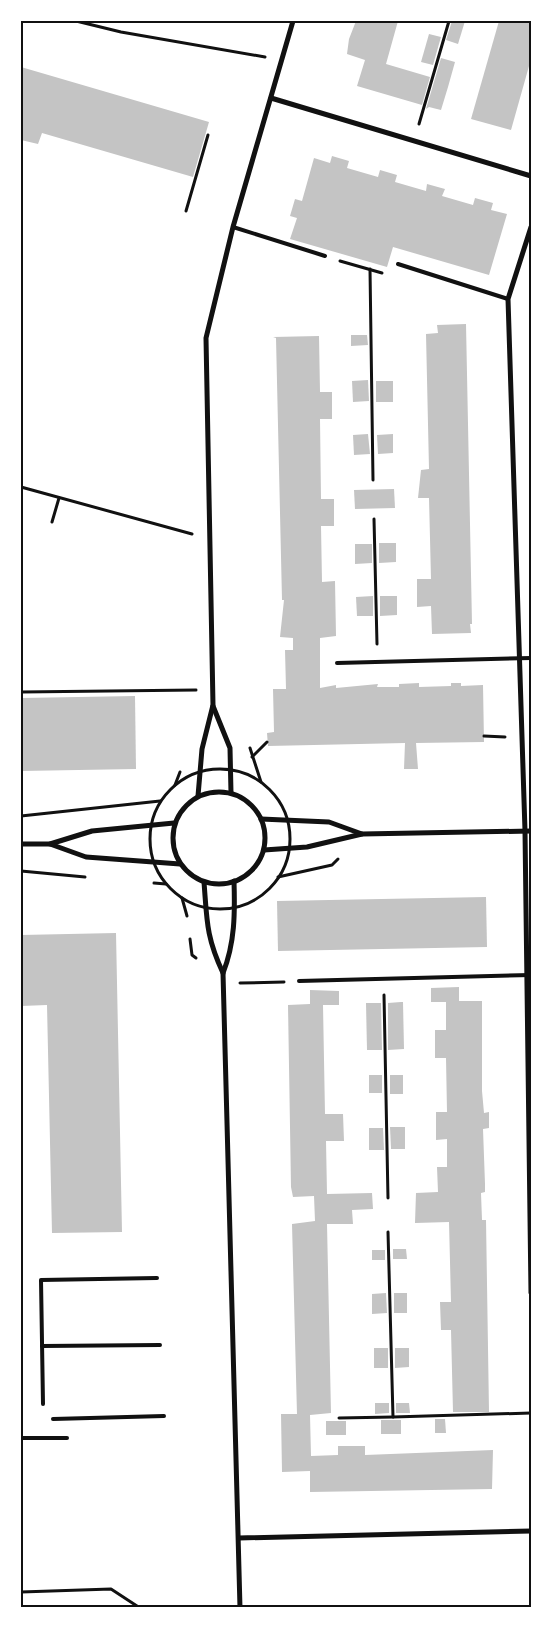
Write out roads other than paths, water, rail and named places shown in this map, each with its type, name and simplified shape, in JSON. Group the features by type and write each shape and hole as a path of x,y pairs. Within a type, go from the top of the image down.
{"street":[{"path":"198,796 202,748 212,705 206,338 233,227 293,21"},
{"path":"271,98 531,176"},
{"path":"531,227 508,300 518,658 528,831 531,1293"},
{"path":"212,705 230,748 232,770 231,793"},
{"path":"213,792 231,793 249,802 261,819 265,834 264,850 257,863 247,874 234,881 219,884 204,882 190,875 180,864 172,844 174,823 184,807 198,796 213,792"},
{"path":"261,819 330,822 362,834"},
{"path":"21,844 50,844 92,831 174,823"},
{"path":"264,850 307,847 362,834 528,831"},
{"path":"50,844 86,857 153,860 180,864"},
{"path":"223,974 231,955 235,907 234,881"},
{"path":"204,882 206,926 213,952 223,974 224,984 240,1608"},
{"path":"239,1538 531,1531"}],"lane":[{"path":"233,227 325,256"},
{"path":"398,264 508,300"},
{"path":"336,663 531,658"},
{"path":"299,981 529,976"},
{"path":"43,1404 41,1280 157,1278"},
{"path":"42,1346 160,1345"},
{"path":"53,1419 164,1416"},
{"path":"21,1438 67,1438"}]}
